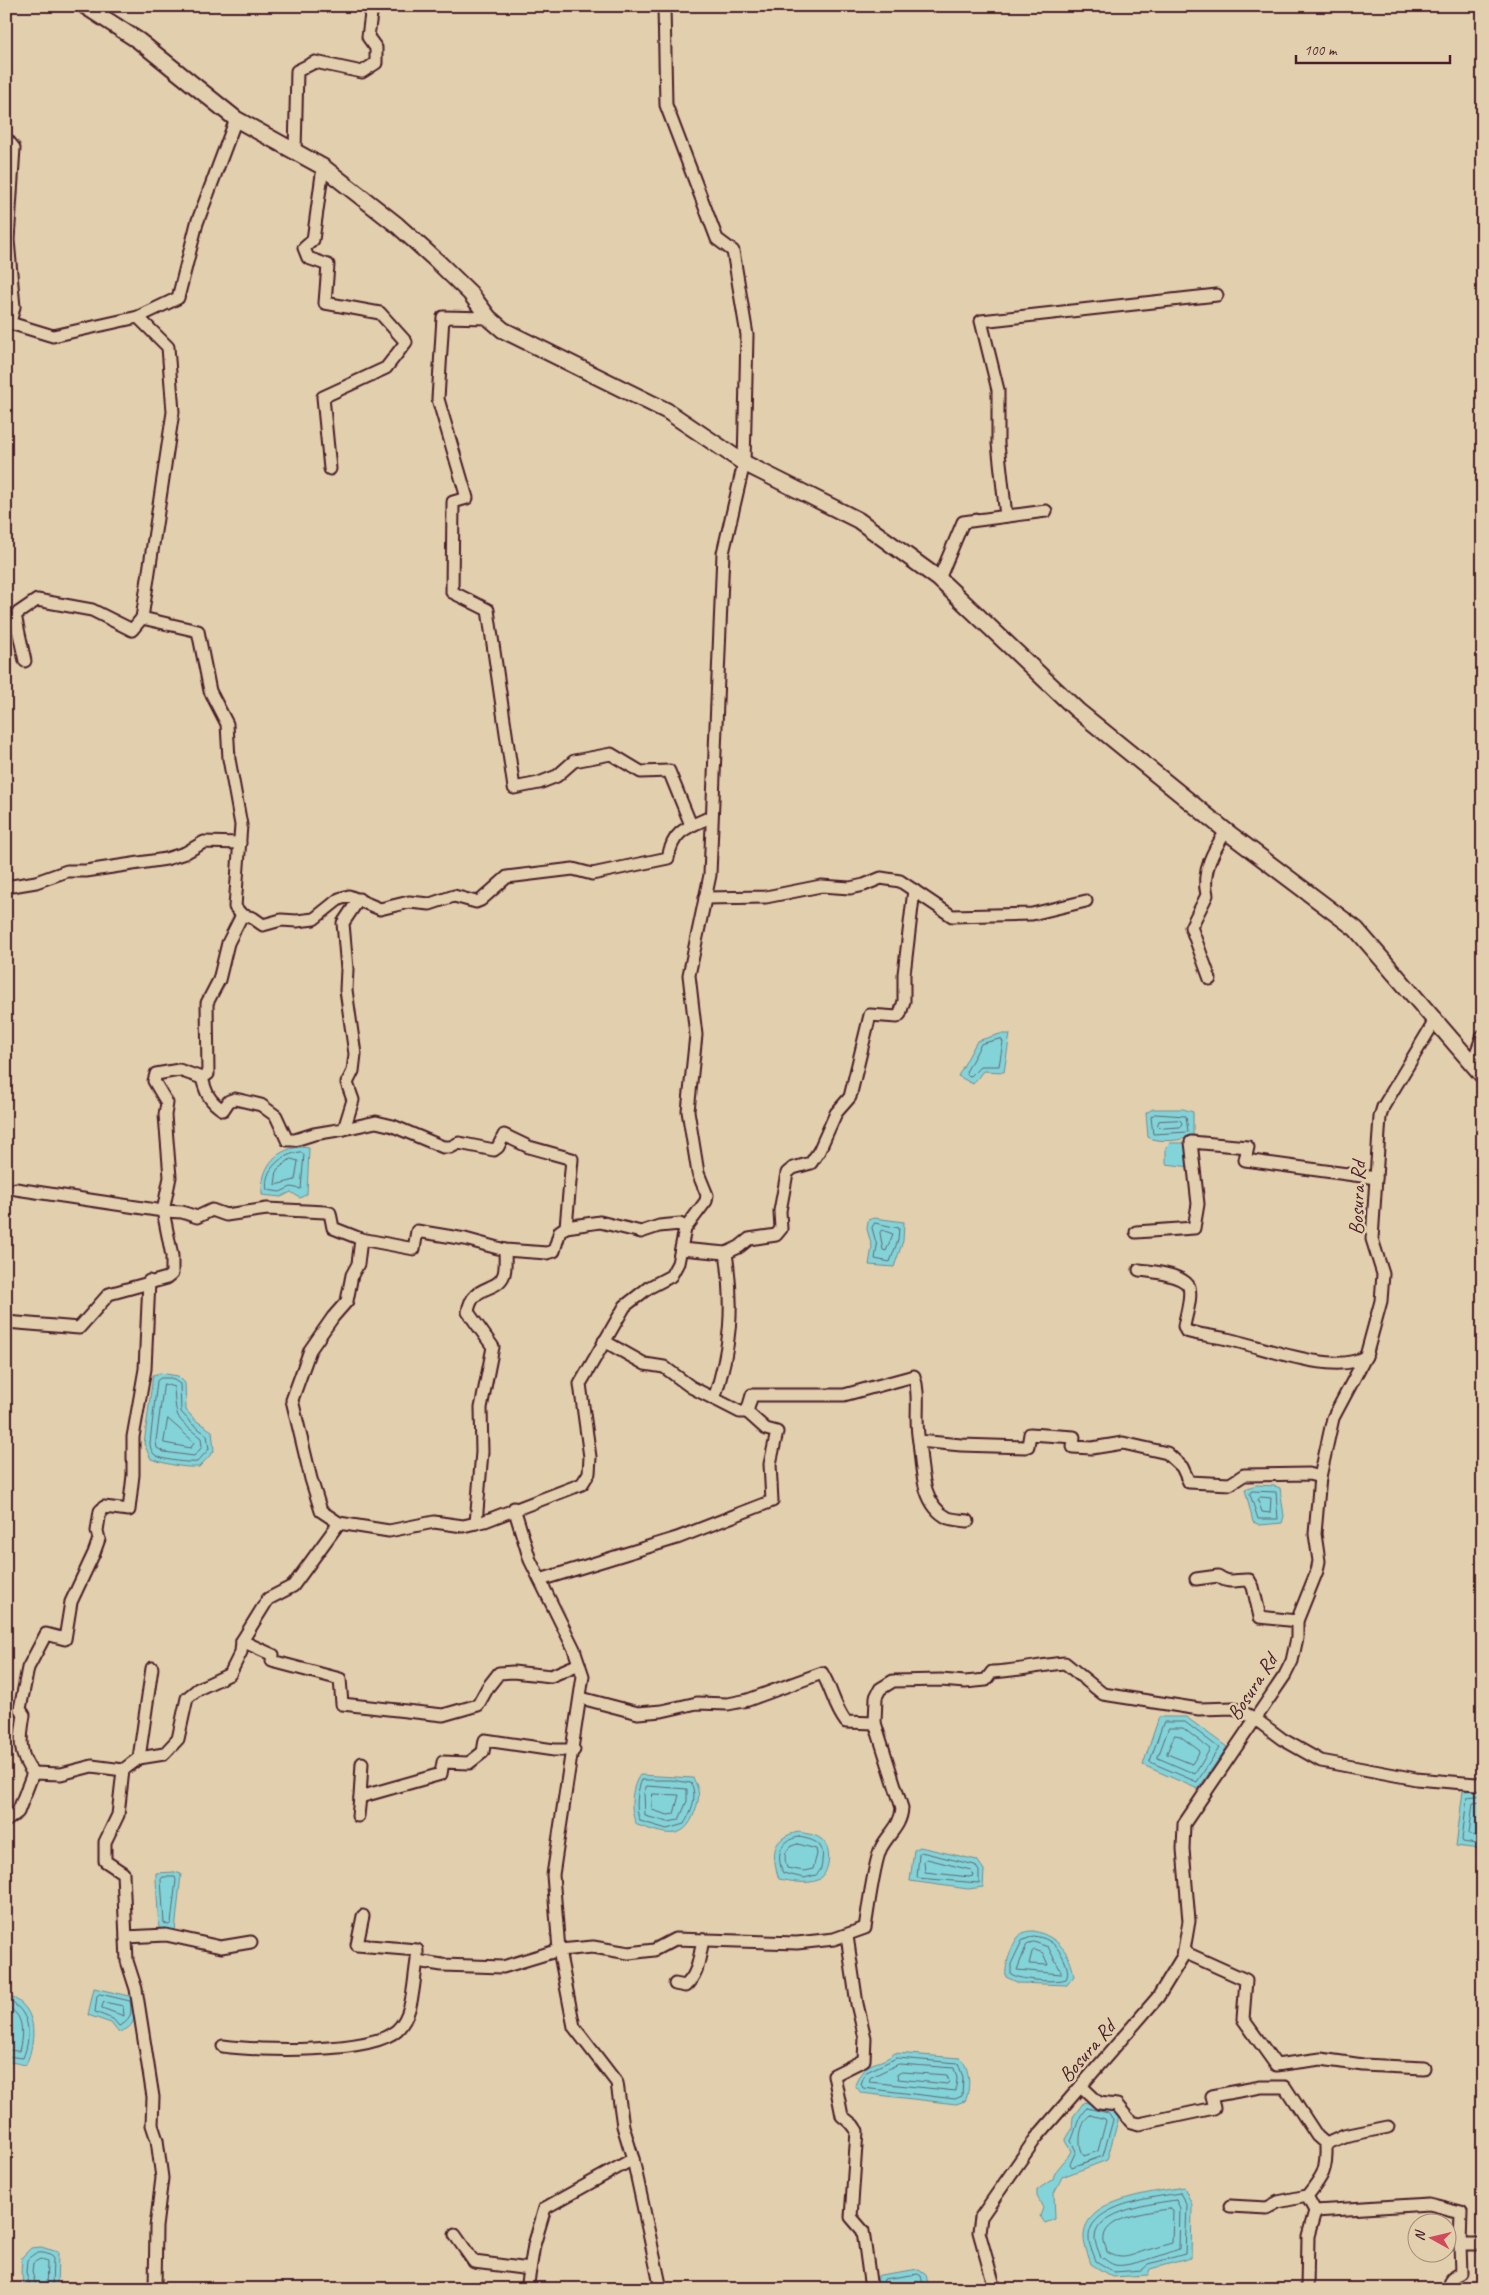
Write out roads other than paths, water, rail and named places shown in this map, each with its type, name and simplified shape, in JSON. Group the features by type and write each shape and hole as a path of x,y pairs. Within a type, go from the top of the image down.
{"main road":[{"path":"85,6 139,41 236,119 323,166 397,225 438,262 470,293 489,318 503,330 667,411 744,463 858,520 938,579 1077,710 1226,831 1356,929 1436,1019 1483,1076"}],"street":[{"path":"295,151 297,71 315,62 362,72 376,63 376,48 368,37 372,6"},
{"path":"361,1239 358,1264 352,1275 347,1302 333,1317 310,1350 292,1400 311,1479 321,1510 339,1523 389,1530 422,1522 464,1526 582,1484 589,1473 590,1457 580,1384 626,1306 648,1288 671,1276 678,1262 685,1229 706,1201 707,1195 698,1173 688,1111 696,1035 689,975 710,875 723,552 744,463 746,334 733,251 717,239 666,105 664,6"},
{"path":"6,138 14,148 8,240 14,307 8,324 52,336 138,316 178,298 197,223 236,119"},
{"path":"323,166 313,240 304,248 308,258 328,265 326,303 380,313 406,342 386,368 323,397 330,469"},
{"path":"1006,516 998,444 998,390 981,321 1218,295"},
{"path":"25,662 11,615 37,600 92,610 132,630 142,618 173,412 168,347 138,316"},
{"path":"489,318 443,317 438,400 467,498 453,502 452,592 488,610 514,788 539,783 557,776 574,761 611,754 642,772 669,771 691,825"},
{"path":"938,579 963,522 1046,511"},
{"path":"142,618 198,631 210,691 227,724 230,742 228,759 241,825 235,907 242,915 253,918 263,925 281,920 306,921 321,915 339,899 349,896 380,909 409,902 430,904 454,896 476,902 482,900 507,877 573,869 592,874 668,858 675,836 691,825 712,816"},
{"path":"1210,979 1191,927 1207,895 1205,888 1207,868 1212,854 1226,831"},
{"path":"6,887 36,882 67,871 86,871 166,859 185,853 204,842 240,843"},
{"path":"705,898 766,898 821,886 850,888 864,886 881,878 900,881 952,916 1032,914 1086,901"},
{"path":"681,1249 726,1253 739,1247 749,1239 776,1235 781,1229 780,1211 787,1173 793,1168 811,1163 836,1114 850,1097 870,1016 874,1014 897,1017 900,1014 904,1000 904,974 914,890"},
{"path":"344,1130 353,1100 347,1083 353,1071 355,1054 346,990 347,969 343,923 359,899"},
{"path":"202,1078 208,1074 207,1003 219,980 228,942 242,915"},
{"name":"Bosura Rd","path":"995,2289 979,2232 981,2218 1036,2138 1158,1997 1184,1952 1189,1921 1182,1849 1184,1824 1254,1718 1286,1675 1292,1661 1297,1638 1297,1621 1317,1571 1319,1561 1315,1534 1320,1476 1333,1418 1366,1356 1380,1301 1383,1274 1372,1239 1380,1117 1383,1107 1436,1019"},
{"path":"1472,1064 1483,1035"},
{"path":"6,1322 80,1328 109,1294 150,1281 167,1278 172,1274 172,1256 163,1211 170,1177 165,1115 167,1104 154,1081 156,1074 179,1070 202,1078"},
{"path":"202,1078 208,1098 216,1105 223,1110 229,1101 234,1099 261,1105 276,1116 287,1140 295,1140 314,1134 344,1130 376,1122 393,1126 443,1147 451,1147 459,1143 494,1150 498,1147 504,1135 529,1147 572,1159 566,1227"},
{"path":"1136,1232 1194,1228 1198,1204 1192,1142 1248,1147 1245,1160 1376,1178"},
{"path":"16,1189 163,1211 182,1212 197,1217 212,1210 226,1215 267,1209 325,1212 330,1213 333,1228 361,1239 414,1249 417,1231 465,1239 505,1250 533,1253 554,1251 560,1231 566,1227 600,1222 641,1232 659,1226 680,1224 685,1229"},
{"path":"476,1523 482,1452 481,1408 493,1347 468,1312 469,1301 477,1293 497,1283 504,1275 505,1250"},
{"path":"714,1399 728,1353 731,1322 731,1288 726,1253"},
{"path":"1139,1270 1159,1271 1185,1282 1189,1290 1184,1326 1186,1331 1314,1361 1360,1361 1366,1356"},
{"path":"150,1281 145,1369 133,1437 133,1475 129,1510 104,1507 100,1511 97,1531 99,1539 71,1602 65,1639 46,1634 28,1668 20,1709 24,1714 21,1741 24,1762 33,1773 61,1774 92,1766 123,1770 139,1758 164,1754 178,1739 184,1719 187,1698 198,1689 230,1674 241,1652 242,1640 268,1599 293,1586 339,1523"},
{"path":"540,1580 677,1538 772,1501 770,1464 777,1432 766,1429 747,1412 740,1412 691,1387 664,1367 645,1364 604,1341"},
{"path":"747,1412 752,1395 844,1395 914,1376 918,1387 916,1429 928,1496 936,1509 949,1518 968,1521"},
{"path":"919,1441 1025,1447 1028,1446 1030,1434 1074,1437 1073,1447 1092,1448 1123,1443 1168,1453 1182,1467 1189,1482 1230,1484 1244,1474 1309,1474 1320,1476"},
{"path":"514,1508 530,1560 583,1676 574,1750 554,1875 559,1950 574,2027 617,2083 623,2126 633,2159 661,2289"},
{"path":"1196,1579 1218,1576 1224,1580 1236,1582 1250,1580 1254,1587 1260,1617 1297,1621"},
{"path":"242,1640 273,1655 272,1661 340,1679 342,1704 443,1715 478,1705 488,1687 499,1674 513,1672 551,1676 579,1664"},
{"path":"418,1961 442,1965 503,1967 559,1950 593,1948 629,1953 654,1950 675,1939 773,1943 847,1936 865,1928 881,1849 899,1826 901,1818 902,1808 875,1723 876,1697 880,1689 893,1681 940,1680 965,1682 986,1680 992,1672 1018,1671 1035,1666 1065,1663 1103,1694 1199,1709 1234,1708 1254,1718 1282,1739 1321,1761 1416,1779 1476,1784 1483,1782"},
{"path":"139,1758 152,1668"},
{"path":"580,1698 638,1713 662,1712 698,1703 728,1704 748,1700 822,1673 830,1685 837,1711 846,1722 875,1723"},
{"path":"360,1797 441,1774 443,1762 469,1763 483,1752 485,1740 554,1750 574,1750"},
{"path":"358,1816 362,1763"},
{"path":"123,1770 118,1815 106,1842 106,1861 123,1873 126,1961 136,1989 153,2097 152,2125 158,2140 162,2178 156,2227 154,2289"},
{"path":"6,1821 18,1812 33,1773"},
{"path":"223,2046 285,2050 328,2048 387,2036 398,2030 410,2010 418,1961 417,1950 357,1945 363,1916"},
{"path":"126,1937 166,1935 222,1947 251,1942"},
{"path":"847,1936 856,2004 865,2038 864,2060 834,2075 842,2116 857,2131 851,2217 863,2231 870,2289"},
{"path":"675,1984 685,1986 697,1972 703,1940"},
{"path":"1184,1952 1246,1980 1243,2019 1276,2065 1320,2060 1363,2065 1424,2068"},
{"path":"1081,2086 1099,2103 1117,2104 1131,2122 1139,2124 1214,2108 1211,2096 1236,2090 1285,2087 1317,2136 1326,2144 1327,2163 1323,2177 1307,2196 1278,2202 1267,2208 1230,2206"},
{"path":"1326,2144 1344,2136 1388,2127"},
{"path":"527,2289 545,2208 633,2159"},
{"path":"1307,2196 1316,2211 1308,2236 1307,2289"},
{"path":"1316,2211 1429,2204 1461,2212 1461,2273 1454,2275 1449,2284 1449,2289"},
{"path":"455,2236 474,2262 530,2269"},
{"path":"1460,2244 1483,2244"}],"water":[{"path":"1000,1034 1010,1034 1004,1072 983,1071 973,1084 958,1076 977,1041"},
{"path":"1153,1109 1183,1109 1193,1112 1193,1135 1184,1139 1171,1140 1158,1140 1148,1137 1146,1113"},
{"path":"1170,1143 1188,1143 1191,1167 1166,1164 1166,1147"},
{"path":"300,1147 309,1148 307,1194 300,1198 291,1192 281,1197 262,1195 266,1169 271,1162 283,1152"},
{"path":"874,1218 904,1222 903,1241 894,1267 869,1265 872,1247 867,1229 868,1220"},
{"path":"160,1373 178,1376 185,1383 186,1410 195,1420 212,1431 214,1451 199,1467 175,1465 151,1459 144,1444 153,1375"},
{"path":"1256,1485 1280,1488 1284,1516 1282,1523 1260,1525 1253,1522 1245,1489"},
{"path":"1159,1717 1186,1717 1227,1747 1198,1789 1143,1765"},
{"path":"640,1775 693,1778 698,1790 698,1802 685,1828 679,1832 664,1833 637,1825 634,1820 632,1800"},
{"path":"1483,1790 1483,1841 1480,1849 1456,1846 1463,1791"},
{"path":"799,1832 819,1837 827,1848 827,1866 822,1877 818,1880 793,1882 779,1879 774,1855 778,1843 790,1834"},
{"path":"920,1847 977,1860 984,1870 983,1887 968,1889 910,1881 914,1850"},
{"path":"175,1872 181,1874 175,1931 159,1929 156,1873"},
{"path":"1034,1931 1050,1937 1066,1953 1074,1976 1067,1985 1019,1983 1006,1977 1008,1960 1019,1936 1024,1932"},
{"path":"94,1988 133,1997 134,2019 129,2027 118,2032 111,2023 88,2015"},
{"path":"6,1995 24,2006 32,2024 32,2044 26,2065 6,2061"},
{"path":"895,2053 960,2058 968,2072 968,2090 965,2101 956,2104 861,2093 855,2085 864,2070 868,2066"},
{"path":"1084,2102 1111,2109 1119,2117 1107,2160 1062,2177 1054,2193 1055,2219 1045,2223 1040,2216 1043,2208 1037,2196 1037,2190 1053,2179 1071,2151 1065,2141 1072,2129 1073,2117"},
{"path":"1184,2187 1192,2205 1191,2258 1150,2269 1148,2275 1112,2277 1091,2264 1084,2238 1087,2225 1095,2214 1123,2199"},
{"path":"41,2247 58,2252 57,2289 26,2289 21,2273 22,2257 31,2248"},
{"path":"919,2269 926,2274 929,2289 877,2289 878,2276 880,2275"}]}
